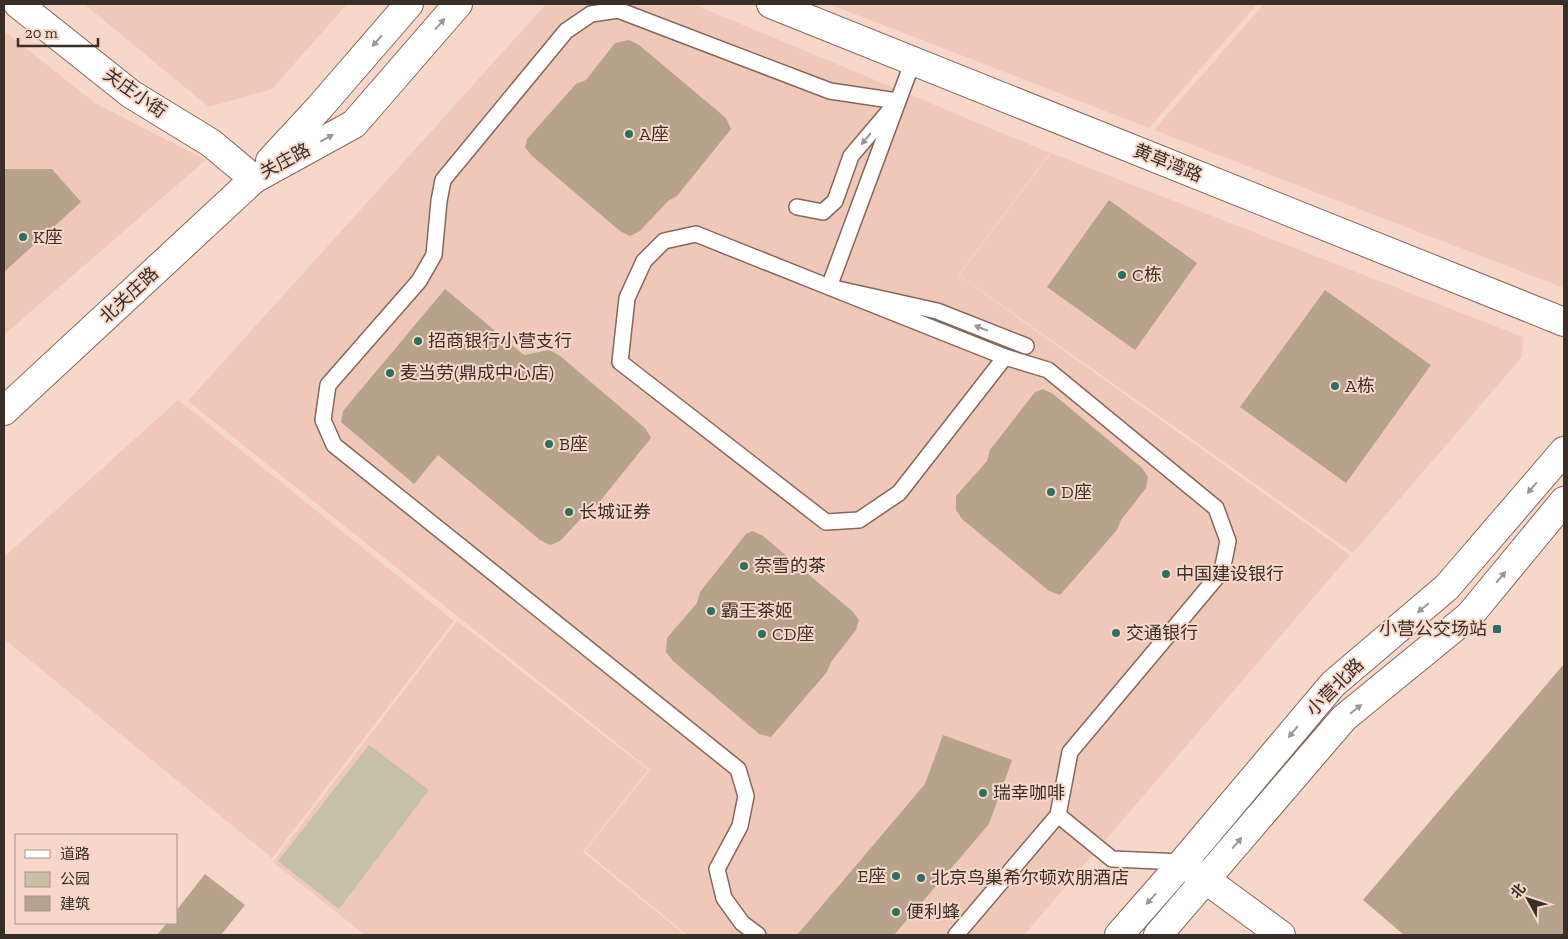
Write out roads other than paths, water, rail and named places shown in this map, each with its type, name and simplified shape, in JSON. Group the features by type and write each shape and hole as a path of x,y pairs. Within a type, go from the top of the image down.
{"street":[{"name":"关庄小街","path":"18,4 131,94 211,143 254,179"},
{"name":"关庄路","path":"254,179 319,108 409,4"},
{"name":"关庄路","path":"254,179 354,124 458,4"},
{"name":"黄草湾路","path":"771,4 1564,322"},
{"name":"北关庄路","path":"4,412 254,179"},
{"name":"小营北路","path":"1119,935 1333,684 1447,587 1564,451"},
{"name":"小营北路","path":"1158,935 1344,718 1470,615 1564,501"},
{"path":"1183,862 1281,935"}],"lane":[{"path":"758,935 742,923 724,898 717,869 740,826 746,796 738,770 334,445 323,420 328,385 419,280 434,255 439,201 444,180 566,32 591,14 618,10 830,91 897,101"},
{"path":"829,287 913,61"},
{"path":"797,207 823,212 835,202 851,156 897,101"},
{"path":"956,935 1058,814 1070,752 1222,571 1228,541 1216,508 1048,370 1005,357 696,234 664,241 644,261 627,298 620,362 826,522 859,520 899,493 1005,357"},
{"path":"829,287 937,311 1026,346"},
{"path":"1058,814 1112,858 1183,862"}],"place":[{"name":"A座","path":"629,134"},
{"name":"K座","path":"23,237"},
{"name":"C栋","path":"1122,275"},
{"name":"招商银行小营支行","path":"418,341"},
{"name":"麦当劳(鼎成中心店)","path":"390,373"},
{"name":"A栋","path":"1335,386"},
{"name":"B座","path":"549,444"},
{"name":"D座","path":"1051,492"},
{"name":"长城证券","path":"569,512"},
{"name":"奈雪的茶","path":"744,566"},
{"name":"中国建设银行","path":"1166,574"},
{"name":"霸王茶姬","path":"711,611"},
{"name":"小营公交场站","path":"1497,629"},
{"name":"交通银行","path":"1116,633"},
{"name":"CD座","path":"762,634"},
{"name":"瑞幸咖啡","path":"983,793"},
{"name":"E座","path":"896,876"},
{"name":"北京鸟巢希尔顿欢朋酒店","path":"921,878"},
{"name":"便利蜂","path":"896,912"}]}
